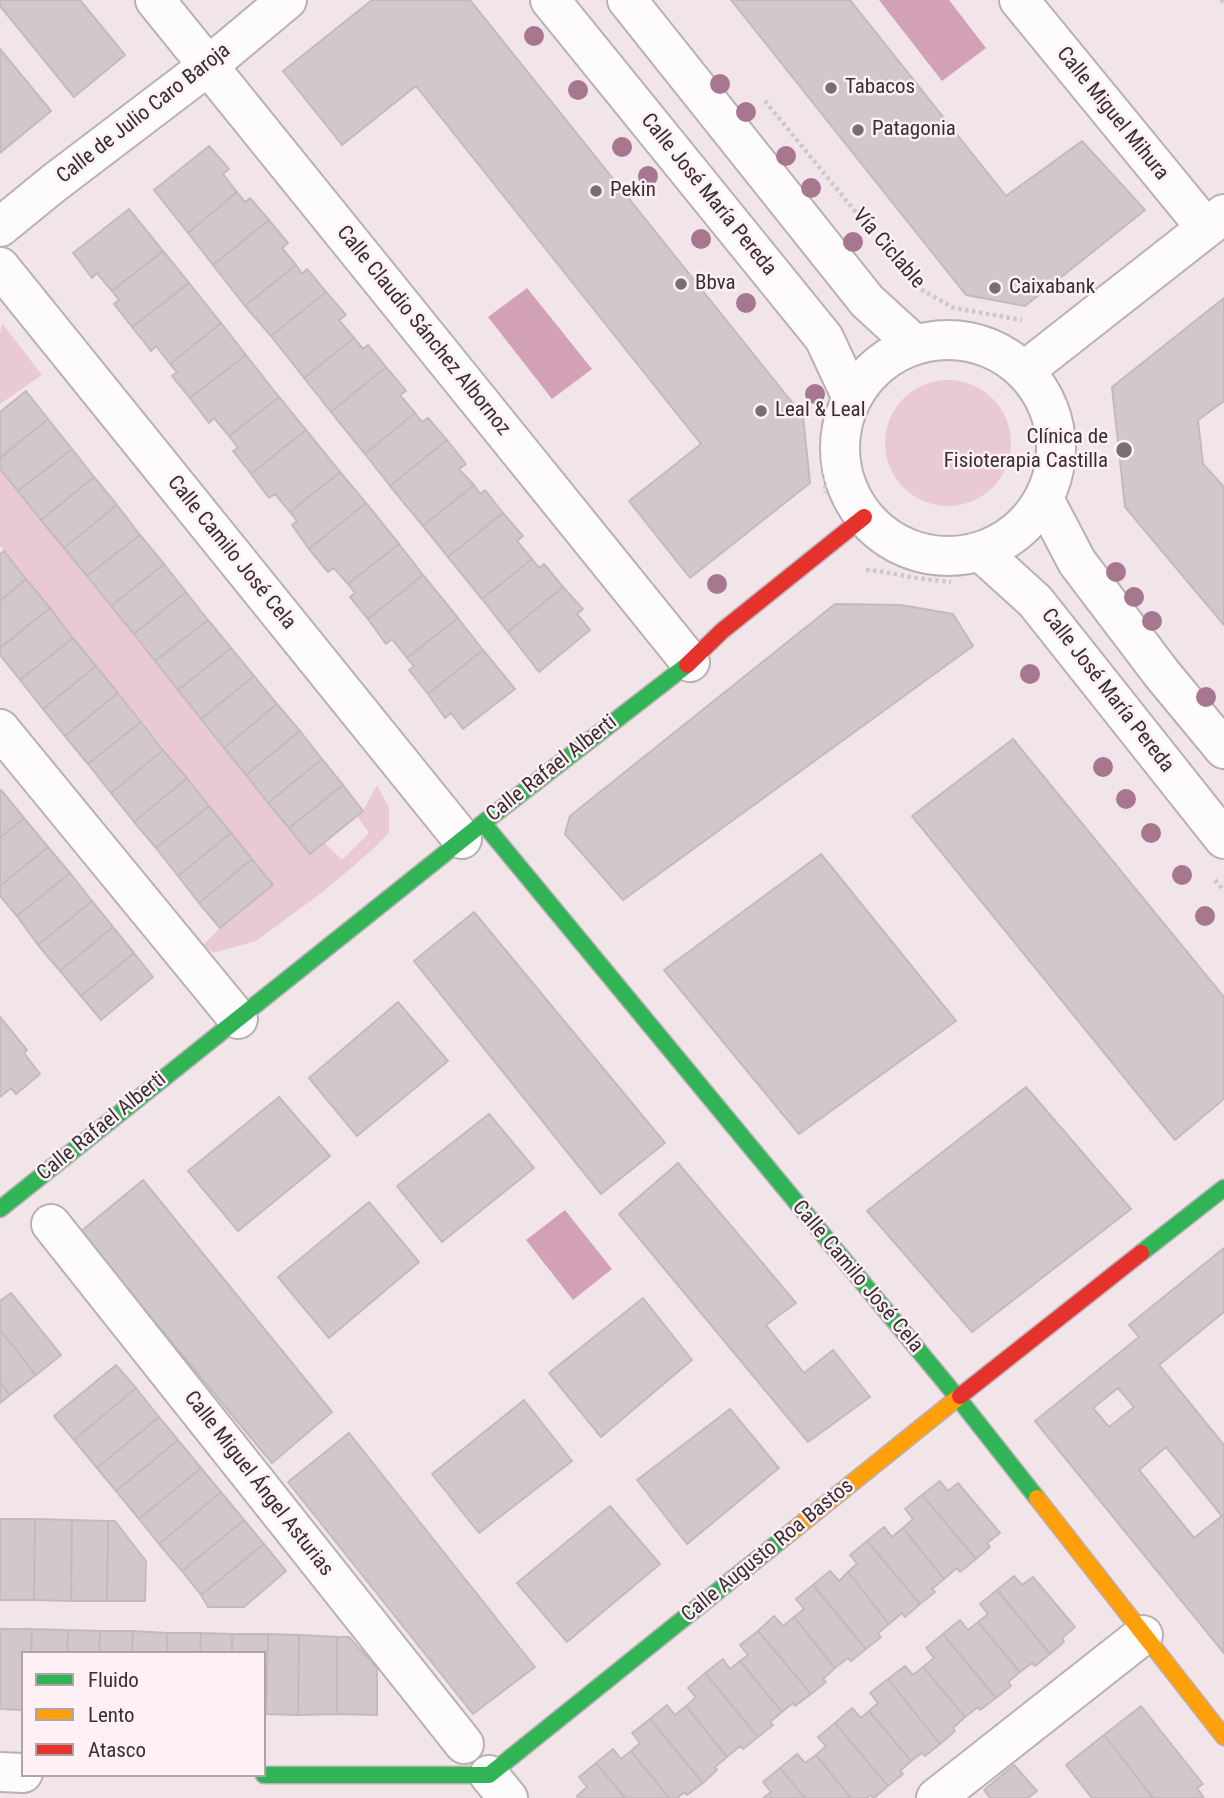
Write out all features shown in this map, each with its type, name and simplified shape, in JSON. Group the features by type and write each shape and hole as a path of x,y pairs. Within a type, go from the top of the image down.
{"street":[{"name":"Calle Claudio Sánchez Albornoz","path":"155,0 691,662"},
{"name":"Calle de Julio Caro Baroja","path":"0,227 208,66 287,0"},
{"name":"Calle José María Pereda","path":"550,0 824,338 838,409"},
{"path":"627,0 867,301 915,345"},
{"name":"Calle Miguel Mihura","path":"1019,0 1215,221"},
{"path":"1024,371 1215,221"},
{"name":"Calle Camilo José Cela","path":"0,267 473,831 958,1398 1224,1737"},
{"path":"944,340 973,343 1000,353 1024,371 1044,398 1055,431 1055,466 1044,499 1028,521 1007,540 981,552 949,557 917,552 888,539 864,517 847,490 840,459 841,428 838,409 868,375 890,357 915,345 944,340"},
{"path":"1044,499 1077,562 1224,749"},
{"name":"Calle Rafael Alberti","path":"0,1209 473,831 691,662 722,631 864,517"},
{"name":"Calle José María Pereda","path":"981,552 1035,601 1216,854"},
{"path":"0,729 237,1019"},
{"name":"Calle Augusto Roa Bastos","path":"266,1774 499,1786 958,1398 1224,1188"},
{"name":"Calle Miguel Ángel Asturias","path":"51,1224 464,1744"},
{"path":"936,1798 1143,1635"},
{"path":"0,1772 21,1773"}],"path":[{"name":"Vía Ciclable","path":"761,96 917,287 954,308 1020,321 1032,318"},
{"path":"817,501 826,491 823,456 838,409"},
{"path":"858,570 878,570 954,582"},
{"path":"1216,854 1224,891"}],"shaded area":[{"path":"879,0 949,0 986,48 942,81"},
{"path":"527,288 592,369 552,399 488,317"},
{"path":"2,323 42,375 0,404 0,334"},
{"path":"948,380 972,385 993,398 1006,419 1011,443 1006,467 993,488 972,501 948,506 924,501 903,488 890,467 885,443 890,419 903,398 924,385"},
{"path":"0,469 310,854 324,842 342,860 369,833 357,816 363,811 377,785 389,808 389,833 324,891 256,941 213,953 203,945 273,884 0,546"},
{"path":"565,1210 612,1269 573,1300 526,1240"}],"building":[{"path":"0,0 80,0 125,55 74,97 0,6"},
{"path":"372,0 470,0 803,416 810,483 690,578 629,501 701,444 416,86 342,145 283,71"},
{"path":"731,0 850,0 1006,196 1082,141 1145,210 1025,306 966,295"},
{"path":"0,49 51,111 0,153"},
{"path":"209,146 229,169 223,174 237,192 188,233 154,190"},
{"path":"237,192 245,202 250,198 269,220 213,265 188,233"},
{"path":"129,209 163,251 112,291 97,273 92,278 73,253"},
{"path":"269,220 288,243 282,248 296,265 245,306 213,265"},
{"path":"163,251 189,283 132,327 114,304 119,300 112,291"},
{"path":"296,265 302,274 307,269 326,292 271,336 245,306"},
{"path":"189,283 221,323 170,364 156,346 151,351 132,327"},
{"path":"326,292 346,315 339,320 354,338 304,378 271,336"},
{"path":"1224,298 1224,401 1198,420 1203,464 1224,487 1224,625 1125,507 1112,387"},
{"path":"221,323 246,355 190,398 172,376 177,372 170,364"},
{"path":"354,338 363,349 368,345 386,367 331,412 304,378"},
{"path":"246,355 279,397 229,436 214,418 209,423 190,398"},
{"path":"386,367 406,391 400,395 415,413 365,454 331,412"},
{"path":"26,391 48,419 0,458 0,412"},
{"path":"279,397 306,430 251,474 233,451 238,448 229,436"},
{"path":"415,413 422,422 428,418 447,440 390,486 365,454"},
{"path":"48,419 72,449 18,491 0,469 0,458"},
{"path":"306,430 340,472 290,512 275,494 269,498 251,474"},
{"path":"447,440 466,464 459,469 474,485 423,526 390,486"},
{"path":"72,449 94,477 41,520 18,491"},
{"path":"340,472 366,503 309,549 292,525 297,521 290,512"},
{"path":"94,477 117,505 64,548 41,520"},
{"path":"474,485 480,494 485,490 503,513 448,557 423,526"},
{"path":"366,503 399,544 348,584 334,568 328,572 309,549"},
{"path":"117,505 140,535 87,576 64,548"},
{"path":"503,513 523,536 517,541 532,559 482,599 448,557"},
{"path":"140,535 164,564 111,606 87,576"},
{"path":"399,544 423,575 368,619 350,597 355,593 348,584"},
{"path":"4,551 26,579 0,601 0,554"},
{"path":"532,559 539,568 544,564 563,587 508,632 482,599"},
{"path":"164,564 186,592 134,634 111,606"},
{"path":"423,575 458,618 407,658 392,639 386,644 368,619"},
{"path":"26,579 50,608 0,648 0,601"},
{"path":"563,587 583,609 577,614 590,630 539,672 508,632"},
{"path":"186,592 208,620 155,661 134,634"},
{"path":"835,604 901,605 953,614 973,646 623,900 565,834 570,816"},
{"path":"50,608 73,638 20,680 0,655 0,648"},
{"path":"458,618 483,650 428,694 409,670 414,666 407,658"},
{"path":"208,620 231,648 178,690 155,661"},
{"path":"73,638 96,666 43,709 20,680"},
{"path":"231,648 254,676 201,719 178,690"},
{"path":"483,650 515,689 463,729 451,713 445,718 428,694"},
{"path":"96,666 118,693 65,736 43,709"},
{"path":"254,676 277,704 224,748 201,719"},
{"path":"118,693 141,722 88,764 65,736"},
{"path":"277,704 300,731 246,775 224,748"},
{"path":"141,722 163,750 111,793 88,764"},
{"path":"300,731 322,759 268,803 246,775"},
{"path":"1013,739 1224,997 1224,1099 1175,1140 912,816"},
{"path":"163,750 187,778 134,822 111,793"},
{"path":"322,759 343,785 289,828 268,803"},
{"path":"187,778 209,806 156,848 134,822"},
{"path":"343,785 363,811 310,854 289,828"},
{"path":"0,791 24,818 0,838"},
{"path":"209,806 231,833 178,876 156,848"},
{"path":"24,818 48,847 0,886 0,838"},
{"path":"231,833 252,859 199,903 178,876"},
{"path":"48,847 70,873 17,916 0,896 0,886"},
{"path":"821,854 956,1021 799,1134 664,970"},
{"path":"252,859 273,885 220,928 199,903"},
{"path":"70,873 92,901 38,945 17,916"},
{"path":"92,901 113,927 60,971 38,945"},
{"path":"474,912 665,1143 601,1194 414,961"},
{"path":"113,927 134,953 81,996 60,971"},
{"path":"134,953 153,977 101,1020 81,996"},
{"path":"398,1002 448,1061 357,1136 309,1078"},
{"path":"0,1017 27,1050 24,1053 40,1074 16,1094 11,1088 0,1097"},
{"path":"1026,1087 1131,1209 972,1332 867,1211"},
{"path":"279,1097 330,1156 238,1231 188,1171"},
{"path":"489,1114 534,1168 442,1242 397,1186"},
{"path":"678,1163 796,1303 766,1325 804,1373 833,1350 870,1397 808,1442 619,1214"},
{"path":"143,1180 332,1412 272,1463 80,1232"},
{"path":"369,1202 419,1262 329,1338 278,1277"},
{"path":"1224,1248 1224,1312 1159,1365 1224,1445 1224,1653 1035,1421 1139,1337 1129,1325","holes":["1118,1388 1134,1407 1109,1427 1093,1408","1166,1447 1222,1516 1194,1538 1139,1470"]},
{"path":"11,1293 61,1355 36,1375 0,1330 0,1301"},
{"path":"643,1298 692,1360 601,1437 549,1373"},
{"path":"0,1330 36,1375 10,1395 0,1382"},
{"path":"116,1365 136,1388 74,1440 54,1416"},
{"path":"0,1382 10,1395 0,1403"},
{"path":"136,1388 159,1417 97,1468 74,1440"},
{"path":"524,1400 572,1461 479,1533 432,1474"},
{"path":"730,1409 779,1468 687,1544 637,1480"},
{"path":"159,1417 178,1440 116,1491 97,1468"},
{"path":"349,1433 535,1667 473,1714 288,1482"},
{"path":"178,1440 201,1468 139,1519 116,1491"},
{"path":"201,1468 221,1492 159,1544 139,1519"},
{"path":"940,1481 948,1491 958,1483 1000,1533 987,1543 990,1547 976,1559 922,1495"},
{"path":"221,1492 244,1520 182,1571 159,1544"},
{"path":"922,1495 976,1559 960,1572 957,1568 944,1579 903,1528 913,1519 905,1509"},
{"path":"610,1506 660,1564 567,1642 517,1583"},
{"path":"0,1519 35,1519 34,1600 0,1600"},
{"path":"35,1519 72,1520 71,1601 34,1600"},
{"path":"72,1520 108,1521 107,1601 71,1601"},
{"path":"244,1520 264,1544 201,1595 182,1571"},
{"path":"108,1521 115,1521 146,1561 145,1601 107,1601"},
{"path":"884,1527 892,1537 903,1528 944,1579 932,1589 935,1592 920,1604 867,1541"},
{"path":"867,1541 920,1604 905,1617 902,1613 889,1624 848,1572 857,1564 850,1555"},
{"path":"264,1544 286,1571 244,1607 208,1607 201,1595"},
{"path":"830,1571 839,1581 848,1572 889,1624 878,1633 881,1637 866,1649 813,1585"},
{"path":"1014,1576 1022,1585 1033,1577 1075,1627 1062,1638 1064,1642 1050,1654 997,1590"},
{"path":"813,1585 866,1649 851,1661 848,1658 835,1668 794,1617 804,1609 796,1599"},
{"path":"997,1590 1050,1654 1035,1666 1032,1663 1020,1672 978,1622 988,1614 980,1604"},
{"path":"774,1616 783,1626 794,1617 835,1668 823,1679 826,1682 811,1694 758,1631"},
{"path":"960,1620 968,1630 978,1622 1020,1672 1008,1682 1011,1686 996,1698 943,1634"},
{"path":"0,1629 32,1629 31,1651 21,1651 21,1710 0,1709"},
{"path":"32,1629 68,1630 67,1651 31,1651"},
{"path":"68,1630 100,1631 99,1651 67,1651"},
{"path":"100,1631 133,1631 132,1651 99,1651"},
{"path":"133,1631 167,1633 167,1651 132,1651"},
{"path":"758,1631 811,1694 782,1712 740,1661 748,1655 740,1645"},
{"path":"167,1633 201,1633 200,1651 167,1651"},
{"path":"201,1633 232,1634 232,1651 200,1651"},
{"path":"232,1634 268,1634 266,1714 266,1651 232,1651"},
{"path":"268,1634 299,1635 298,1715 266,1714"},
{"path":"943,1634 996,1698 965,1717 923,1667 934,1658 926,1648"},
{"path":"299,1635 337,1637 337,1714 298,1715"},
{"path":"337,1637 349,1637 377,1668 377,1715 337,1714"},
{"path":"723,1659 730,1669 740,1661 782,1712 770,1722 773,1725 758,1737 705,1673"},
{"path":"905,1666 913,1675 923,1667 965,1717 953,1728 955,1731 940,1744 888,1679"},
{"path":"705,1673 758,1737 743,1749 740,1746 727,1757 686,1706 696,1697 688,1688"},
{"path":"888,1679 940,1744 925,1756 922,1753 911,1761 869,1711 878,1703 870,1693"},
{"path":"667,1705 675,1715 686,1706 727,1757 703,1783 650,1719"},
{"path":"1141,1706 1203,1784 1197,1788 1204,1798 1153,1798 1104,1735"},
{"path":"852,1708 861,1718 869,1711 911,1761 900,1771 903,1774 888,1786 835,1723"},
{"path":"650,1719 703,1783 687,1795 685,1792 677,1798 669,1798 631,1751 640,1743 632,1733"},
{"path":"835,1723 888,1786 874,1798 870,1795 867,1798 851,1798 816,1755 826,1746 818,1737"},
{"path":"1104,1735 1153,1798 1092,1798 1066,1765"},
{"path":"613,1749 621,1759 631,1751 669,1798 625,1798 596,1763"},
{"path":"797,1754 805,1763 816,1755 851,1798 805,1798 780,1768"},
{"path":"596,1763 625,1798 578,1798 587,1787 579,1777"},
{"path":"1014,1765 1037,1791 1028,1798 990,1798 984,1790"},
{"path":"780,1768 805,1798 763,1798 771,1792 763,1782"}],"traffic: fast":[{"path":"0,1209 483,823 687,665"},
{"path":"483,823 958,1398 1037,1498"},
{"path":"1141,1253 1224,1188"},
{"path":"266,1775 489,1775 785,1537"}],"traffic: slow":[{"path":"785,1537 960,1396"},
{"path":"1037,1498 1224,1737"}],"traffic: jam":[{"path":"687,665 722,631 864,517"},
{"path":"960,1396 1141,1253"}],"place":[{"name":"Tabacos","path":"831,88"},
{"name":"Patagonia","path":"858,130"},
{"name":"Pekin","path":"596,191"},
{"name":"Bbva","path":"681,284"},
{"name":"Caixabank","path":"995,288"},
{"name":"Leal & Leal","path":"761,411"},
{"name":"Clínica de Fisioterapia Castilla","path":"1124,450"}]}
